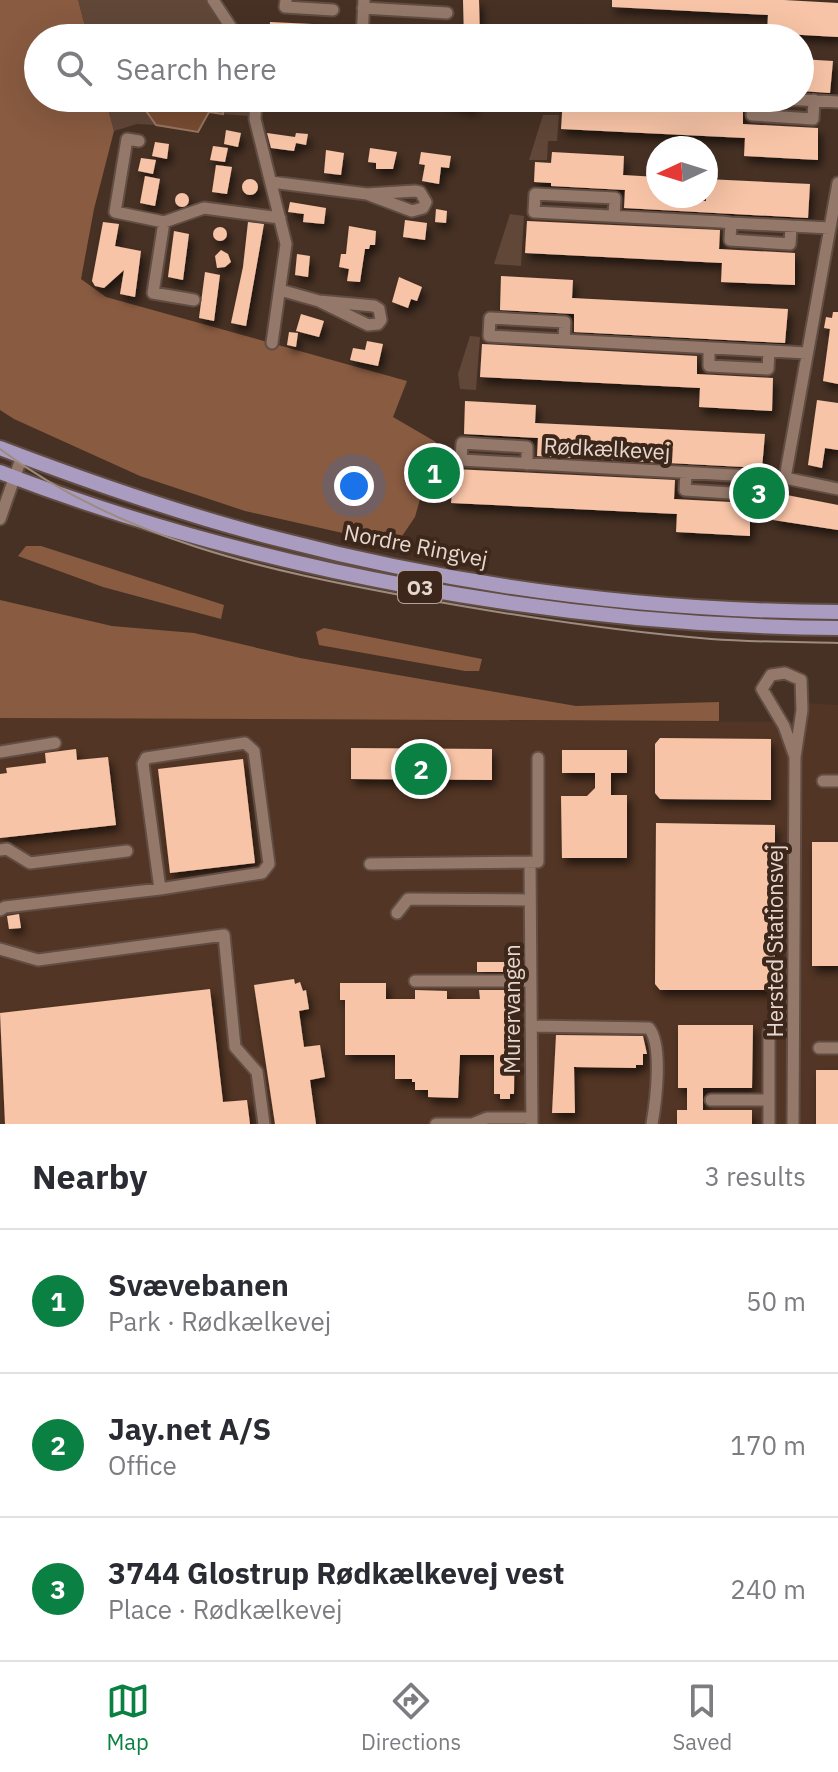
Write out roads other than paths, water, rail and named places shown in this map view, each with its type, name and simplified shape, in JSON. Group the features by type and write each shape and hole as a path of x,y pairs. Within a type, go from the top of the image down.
{"main road":[{"name":"Nordre Ringvej","path":"0,448 129,495 279,540 370,561 523,588 613,599 699,607 838,612"},
{"name":"Nordre Ringvej","path":"7,475 179,531 299,564 371,578 516,603 637,618 838,628"}],"street":[{"path":"213,0 229,24"},
{"path":"286,0 285,7 333,10"},
{"path":"363,24 364,4 447,13"},
{"path":"814,100 838,102"},
{"path":"255,112 286,244 272,343"},
{"path":"752,112 752,115 813,119 813,112"},
{"path":"139,141 127,139 115,212 164,222 204,208 280,218"},
{"path":"271,182 367,194"},
{"path":"785,478 838,183"},
{"path":"614,216 615,198 535,194 534,212 830,228"},
{"path":"164,222 153,293 194,300"},
{"path":"731,223 730,240 790,244 791,226"},
{"path":"280,290 319,301 368,325 373,326 381,320 379,309 374,306 319,301"},
{"path":"564,340 565,322 490,318 489,336 807,353"},
{"path":"709,348 709,366 768,369 769,351"},
{"name":"Rødkælkevej","path":"527,464 527,447 462,443 461,460 527,464 686,473 785,478 838,489"},
{"path":"0,519 7,475 22,456"},
{"name":"Rødkælkevej","path":"686,473 685,490 745,494 746,476"},
{"name":"Hersted Stationsvej","path":"793,1124 795,757 802,710 801,680 785,673 771,675 762,689 784,726 795,757"},
{"path":"0,752 55,743"},
{"path":"0,910 5,907 160,889 262,873 269,864 251,746 245,743 146,758 143,764 160,889"},
{"name":"Murervangen","path":"532,1121 530,862 538,862 538,758"},
{"path":"823,781 838,781"},
{"path":"0,850 7,849 30,863 127,851"},
{"path":"370,864 530,862"},
{"path":"397,913 408,899 530,896"},
{"path":"0,949 38,960 224,935 235,1047 257,1072 264,1124"},
{"path":"415,981 531,981"},
{"path":"531,1026 649,1028 656,1036 652,1124"},
{"path":"769,1031 769,1124"},
{"path":"819,1048 838,1048"},
{"path":"711,1100 769,1100"},
{"path":"436,1124 472,1124 487,1118 532,1121"}],"tram line":[{"path":"0,449 95,507 145,529 196,547 302,575 448,604 598,627 711,639 838,643"}],"place":[{"name":"Svævebanen","path":"434,473"},
{"name":"3744 Glostrup Rødkælkevej vest","path":"759,493"},
{"name":"Jay.net A/S","path":"421,769"}]}
